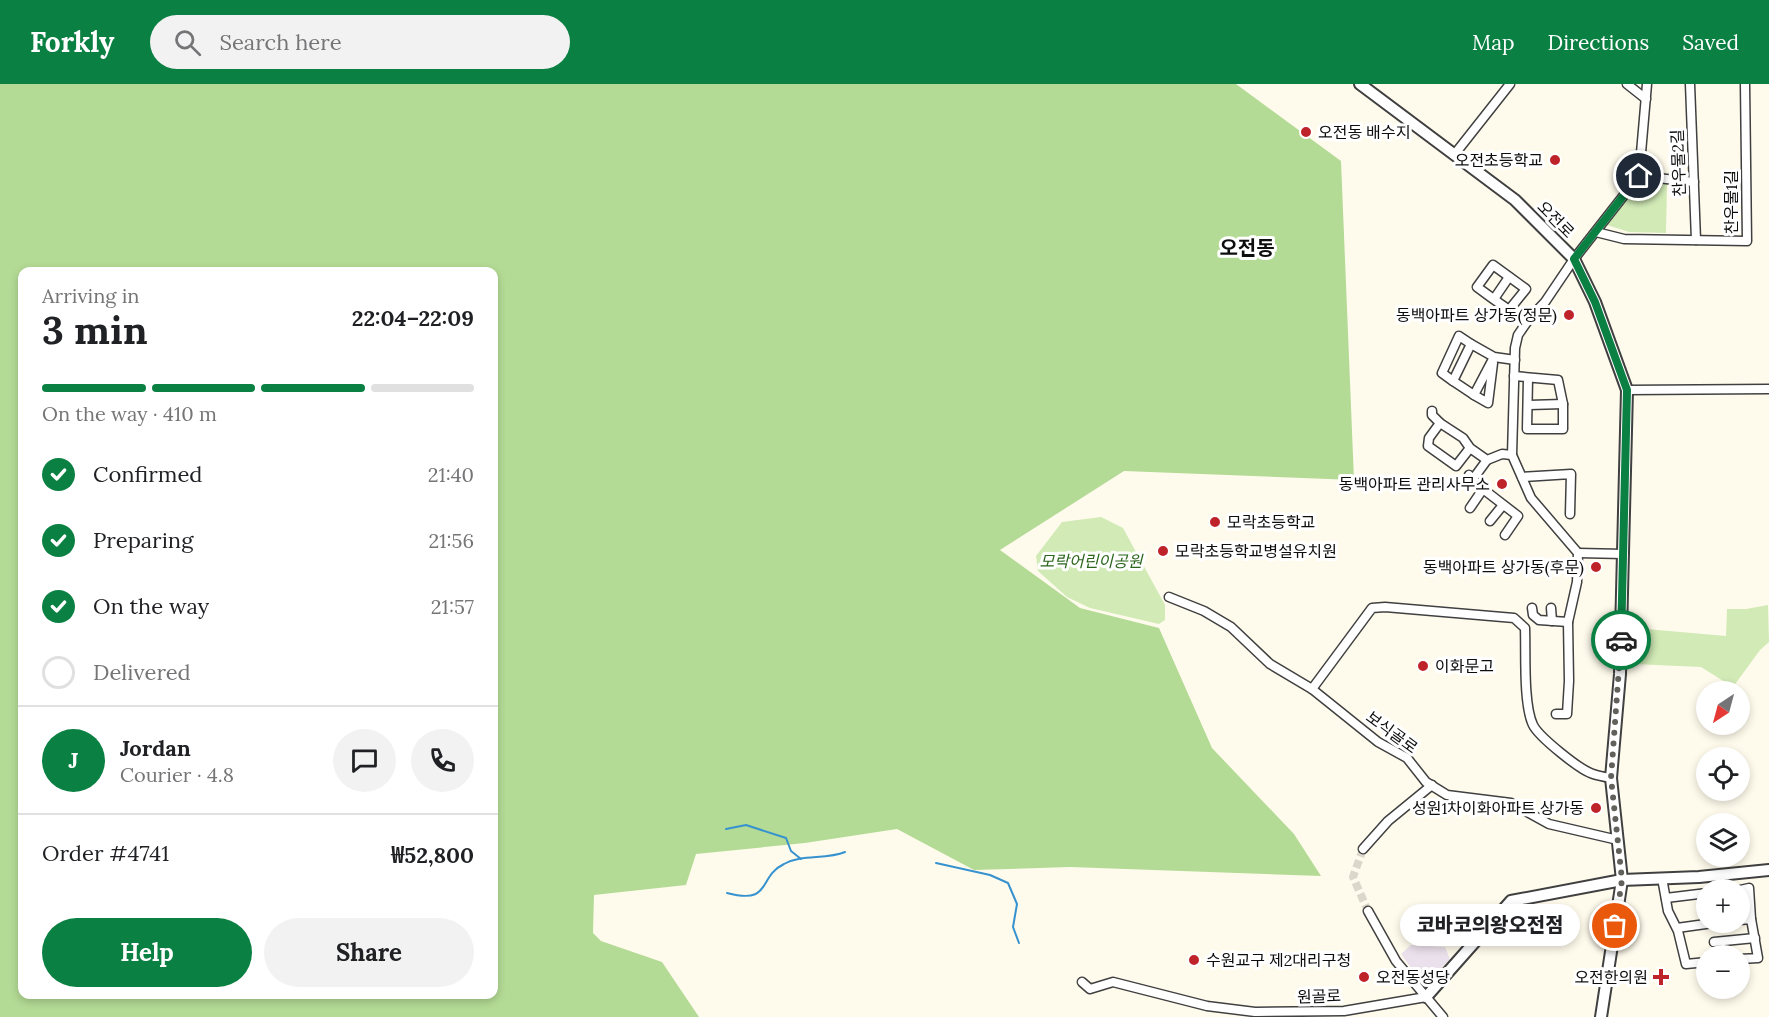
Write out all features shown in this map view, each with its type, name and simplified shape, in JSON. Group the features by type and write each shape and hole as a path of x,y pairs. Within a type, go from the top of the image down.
{"street":[{"name":"오전로","path":"1360,84 1515,200 1574,259 1595,302 1627,390 1620,674 1611,778 1622,880 1601,1017"},
{"path":"1454,156 1510,84"},
{"path":"1627,84 1646,99"},
{"path":"1556,714 1567,714 1568,622 1577,582 1578,554 1531,498 1512,455 1514,376 1518,335 1639,176 1647,84"},
{"name":"찬우물2길","path":"1690,84 1696,240"},
{"name":"찬우물1길","path":"1596,232 1624,239 1747,241 1744,84"},
{"path":"1639,176 1694,182"},
{"path":"1509,310 1526,289 1492,265 1477,287 1509,310 1527,322"},
{"path":"1494,299 1509,277"},
{"path":"1494,357 1488,403 1442,373 1459,336 1494,357 1515,360"},
{"path":"1453,381 1471,344"},
{"path":"1474,395 1494,357"},
{"path":"1514,376 1558,380 1563,404 1563,429 1527,429 1528,378"},
{"path":"1627,390 1769,389"},
{"path":"1529,405 1563,404"},
{"path":"1432,411 1432,415 1440,423 1463,438 1470,448 1486,460"},
{"path":"1440,423 1429,438 1428,446 1456,466 1470,448"},
{"path":"1504,535 1518,516 1471,477 1486,460 1502,454 1512,455"},
{"path":"1522,477 1571,474 1570,514"},
{"path":"1470,508 1483,489"},
{"path":"1490,521 1503,505"},
{"path":"1578,554 1624,554"},
{"name":"보식골로","path":"1169,597 1204,611 1232,627 1270,664 1312,689 1378,742 1407,758 1426,782 1447,795 1511,803 1549,824 1618,840"},
{"path":"1312,689 1372,608 1514,618 1525,628 1527,700 1533,725 1548,742 1570,760 1592,774 1611,778"},
{"path":"1532,608 1533,615 1539,620 1568,622"},
{"path":"1551,608 1552,621"},
{"path":"1363,849 1388,821 1432,785"},
{"path":"1426,996 1511,901 1622,880 1769,870"},
{"path":"1662,878 1668,911 1677,928 1686,964 1696,963"},
{"path":"1666,898 1696,894"},
{"path":"1750,898 1758,958 1750,958"},
{"path":"1368,911 1396,961 1443,1017"},
{"path":"1677,928 1696,925"},
{"path":"1714,942 1755,938"},
{"name":"원골로","path":"1082,982 1090,989 1113,982 1207,1006 1255,1012 1344,1011 1426,996"}],"shaded area":[{"path":"1411,945 1445,947 1450,959 1430,980 1418,978 1401,954"}],"green space":[{"path":"0,84 1236,84 1341,161 1354,480 1124,471 1000,550 1080,608 1159,628 1212,748 1294,834 1321,876 1070,867 974,870 897,829 805,843 696,854 686,885 594,895 593,933 601,941 662,962 699,1017 0,1017"},
{"path":"1642,179 1667,183 1666,233 1629,232 1607,225"},
{"name":"모락어린이공원","path":"1101,517 1123,528 1165,605 1165,620 1159,624 1090,608 1067,597 1038,571 1036,556 1062,522"},
{"path":"1768,605 1769,642 1760,650 1737,681 1723,681 1701,667 1634,664 1635,628 1726,636 1727,609 1746,609"}],"waterway":[{"path":"726,829 746,825 786,838 791,851 801,859"},
{"path":"727,893 742,896 758,893 776,869 784,864 798,859 845,852"},
{"path":"936,863 990,875 1008,883 1017,904 1013,927 1019,943"}],"tunnel":[{"path":"1363,849 1353,877 1368,911"}],"way so far":[{"path":"1615,926 1622,880 1611,778 1621,640"}],"place":[{"name":"오전동 배수지","path":"1306,132"},
{"name":"오전초등학교","path":"1555,160"},
{"name":"동백아파트 상가동(정문)","path":"1569,315"},
{"name":"동백아파트 관리사무소","path":"1502,484"},
{"name":"모락초등학교","path":"1215,522"},
{"name":"모락초등학교병설유치원","path":"1163,551"},
{"name":"동백아파트 상가동(후문)","path":"1596,567"},
{"name":"이화문고","path":"1423,666"},
{"name":"성원1차이화아파트 상가동","path":"1596,808"},
{"name":"코바코의왕오전점","path":"1615,926"},
{"name":"수원교구 제2대리구청","path":"1194,960"},
{"name":"오전동성당","path":"1364,977"},
{"name":"오전한의원","path":"1661,977"}],"district":[{"name":"오전동","path":"1247,248"}],"route":[{"path":"1621,640 1627,390 1595,302 1574,259 1639,176"}]}
